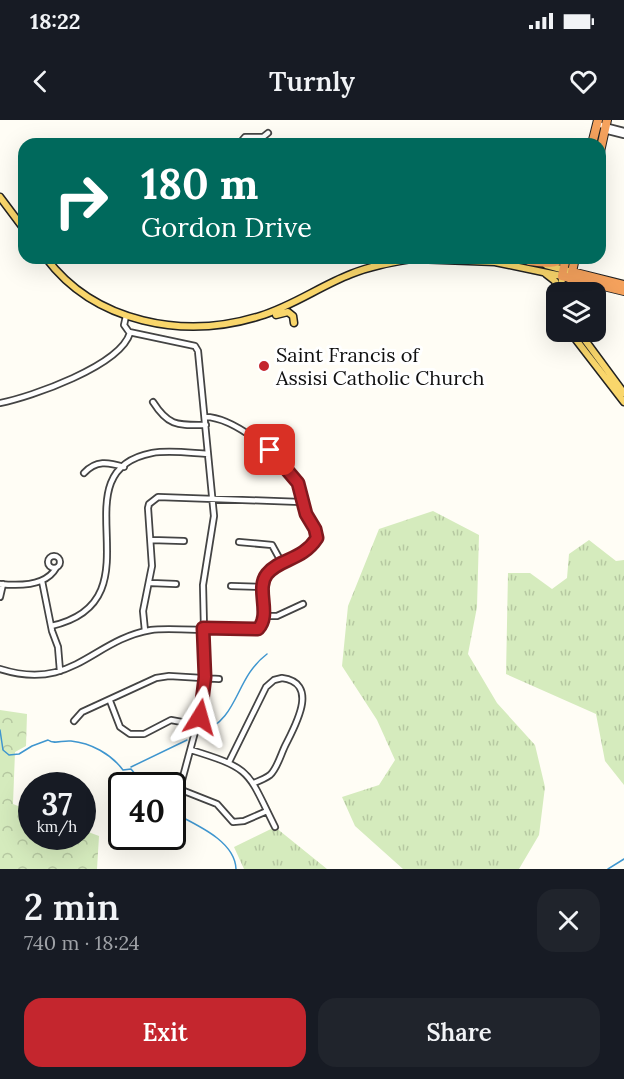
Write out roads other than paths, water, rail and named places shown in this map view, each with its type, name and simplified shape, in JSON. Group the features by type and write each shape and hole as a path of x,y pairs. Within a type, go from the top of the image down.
{"highway":[{"path":"565,264 567,274"},
{"path":"567,274 573,264"},
{"path":"579,264 581,269 595,281"},
{"path":"567,274 624,291"},
{"path":"590,282 624,285"}],"main road":[{"path":"0,198 18,221"},
{"path":"52,264 82,295 126,316 184,326 222,324 288,312 293,316 294,323"},
{"path":"258,317 378,264"},
{"path":"502,264 567,274"},
{"path":"539,264 567,274"},
{"path":"540,271 555,282"},
{"path":"564,282 567,274"},
{"path":"567,274 569,282"},
{"path":"578,342 624,402"},
{"path":"586,342 624,393"}],"street":[{"path":"597,124 624,133"},
{"path":"244,138 263,137 268,133"},
{"path":"126,316 125,327 130,333 186,342 196,347 205,417 214,499 213,529 204,577 205,677 198,725 184,772"},
{"path":"0,404 25,398 83,373 111,354 127,339 130,333"},
{"path":"153,402 163,418 173,423 206,426"},
{"path":"0,669 29,675 60,671 145,631 203,628 251,630 260,626 264,616 264,587 267,573 305,554 317,538 302,502 298,483 270,450 221,420 205,417"},
{"path":"51,626 77,617 101,593 108,563 106,499 113,481 124,467 135,459 152,453 208,454"},
{"path":"84,473 91,465 97,463 124,467"},
{"path":"145,631 143,611 151,583 148,508 152,500 158,497 302,502"},
{"path":"151,540 184,541"},
{"path":"239,542 272,545 283,565"},
{"path":"0,597 1,584 42,581 51,576 56,568"},
{"path":"42,581 51,626 58,647 60,671"},
{"path":"151,583 176,584"},
{"path":"231,586 264,587"},
{"path":"264,616 277,616 303,604"},
{"path":"74,721 82,712 156,678 168,676 219,679"},
{"path":"229,762 268,684 282,678 295,682 300,688 303,699 300,717 271,774 254,783"},
{"path":"110,701 120,727 130,734 144,734 171,720 198,725"},
{"path":"191,750 229,762 244,771 254,783 275,827"},
{"path":"186,792 218,804 233,822 244,821 267,811"}],"waterway":[{"path":"201,733 223,718 248,675 267,654"},
{"path":"0,730 3,750 9,755 19,754 48,740 78,742 107,754 123,770 131,769 133,772"},
{"path":"131,767 187,740"},
{"path":"186,819 221,841 234,859 236,869"},
{"path":"608,869 624,859"}],"place":[{"name":"Saint Francis of Assisi Catholic Church","path":"264,366"}]}
